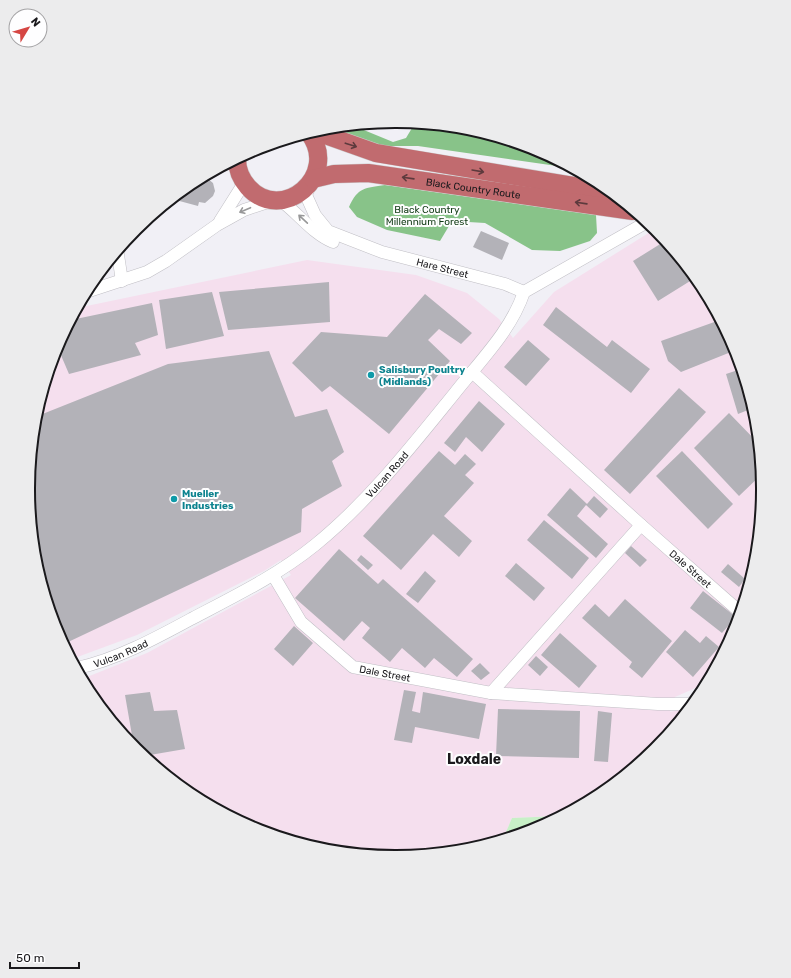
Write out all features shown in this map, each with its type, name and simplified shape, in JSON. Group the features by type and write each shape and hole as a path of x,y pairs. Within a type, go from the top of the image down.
{"highway":[{"name":"Black Country Route","path":"324,135 376,153 597,190"},
{"path":"237,165 244,183 256,194 278,200 296,196 312,181 317,170 318,155 316,145 312,138"},
{"name":"Black Country Route","path":"312,181 334,174 368,172 623,210"}],"street":[{"name":"Hare Street","path":"312,181 306,195 315,215 328,231 361,245 505,284 524,292"},
{"path":"217,225 232,204 244,183"},
{"name":"Hare Street","path":"278,200 325,239 346,247 361,245"},
{"path":"96,289 147,272 166,261 217,225 244,210 278,200"},
{"path":"524,292 641,225"},
{"path":"118,258 122,281"},
{"name":"Vulcan Road","path":"82,667 95,664 170,631 273,575 314,546 352,513 400,460 501,335 518,309 524,292"},
{"name":"Dale Street","path":"472,372 641,525 736,608"},
{"path":"491,693 641,525"},
{"name":"Dale Street","path":"273,575 301,622 353,667 491,693 658,704 685,704"}],"shaded area":[{"path":"649,233 667,251 682,270 708,309 729,351 737,373 744,396 753,442 756,489 753,536 744,582 729,627 708,669 696,688 675,697 670,712 681,709 667,727 633,760 596,789 576,801 545,817 512,818 506,832 466,843 443,846 396,850 372,849 325,843 302,837 258,822 236,812 195,789 176,775 124,727 88,677 147,653 291,575 281,560 264,571 137,635 77,657 62,627 47,582 38,536 35,489 38,442 47,396 62,351 85,306 307,260 416,275 467,293 499,319 513,338 554,292"}],"green space":[{"path":"412,129 466,135 511,148 554,166 418,146 378,146 341,133 364,130 393,142 406,138"},
{"name":"Black Country Millennium Forest","path":"385,185 596,215 597,233 590,241 560,251 532,250 485,223 452,221 440,241 387,230 357,217 349,207 352,200 359,192 367,188"},
{"path":"545,817 506,832 512,818"}],"building":[{"path":"210,180 213,183 215,191 213,196 205,203 199,202 198,206 179,201"},
{"path":"481,231 509,243 502,260 473,247"},
{"path":"660,244 690,281 658,301 633,261"},
{"path":"329,282 330,322 228,330 219,292"},
{"path":"212,292 224,336 166,349 159,300"},
{"name":"Salisbury Poultry (Midlands)","path":"425,294 472,333 461,344 439,329 428,340 450,361 389,434 330,386 322,392 292,363 321,332 387,337"},
{"path":"152,303 158,335 135,343 141,355 69,374 61,355 78,319"},
{"path":"556,307 607,347 612,340 650,369 631,393 543,325"},
{"path":"715,322 730,353 681,372 668,361 661,341"},
{"path":"528,340 550,359 526,386 504,367"},
{"name":"Mueller Industries","path":"269,351 295,417 327,409 344,452 332,461 342,486 302,509 301,532 69,642 62,627 47,582 38,536 35,489 36,465 43,414 168,364"},
{"path":"736,371 747,410 738,414 726,374"},
{"path":"679,388 706,412 630,494 604,470"},
{"path":"479,401 505,424 482,452 466,437 455,452 444,443"},
{"path":"729,413 752,437 756,480 739,496 694,448"},
{"path":"439,451 455,465 465,454 476,464 465,475 474,483 444,516 472,541 459,557 433,534 401,570 363,536"},
{"path":"682,451 733,504 708,529 656,476"},
{"path":"570,488 587,504 594,496 608,509 600,518 586,505 577,516 608,544 596,558 547,515"},
{"path":"544,520 589,558 572,579 527,540"},
{"path":"631,546 647,560 640,567 625,553"},
{"path":"339,549 378,584 383,579 473,659 457,677 434,658 425,668 402,648 390,662 362,638 370,628 362,621 344,641 295,598"},
{"path":"361,555 373,565 368,570 357,560"},
{"path":"516,563 545,588 534,601 505,576"},
{"path":"728,564 745,580 739,587 721,572"},
{"path":"425,571 436,581 418,603 406,594"},
{"path":"703,591 733,615 730,624 722,633 690,608"},
{"path":"625,599 672,641 642,678 629,667 632,662 582,618 595,604 609,617"},
{"path":"294,626 313,643 293,666 274,649"},
{"path":"685,630 700,643 706,636 719,647 693,677 666,652"},
{"path":"560,633 597,666 579,688 541,655"},
{"path":"536,656 548,667 540,676 528,665"},
{"path":"480,663 490,673 481,680 471,671"},
{"path":"404,690 416,692 412,711 420,713 423,692 486,704 479,739 415,727 412,743 394,740"},
{"path":"150,692 154,711 177,710 185,749 152,755 132,735 125,695"},
{"path":"498,709 580,711 579,758 496,756"},
{"path":"598,711 612,713 608,762 594,761"}],"place":[{"name":"Salisbury Poultry (Midlands)","path":"371,375"},
{"name":"Mueller Industries","path":"174,499"}],"district":[{"name":"Loxdale","path":"474,759"}]}
